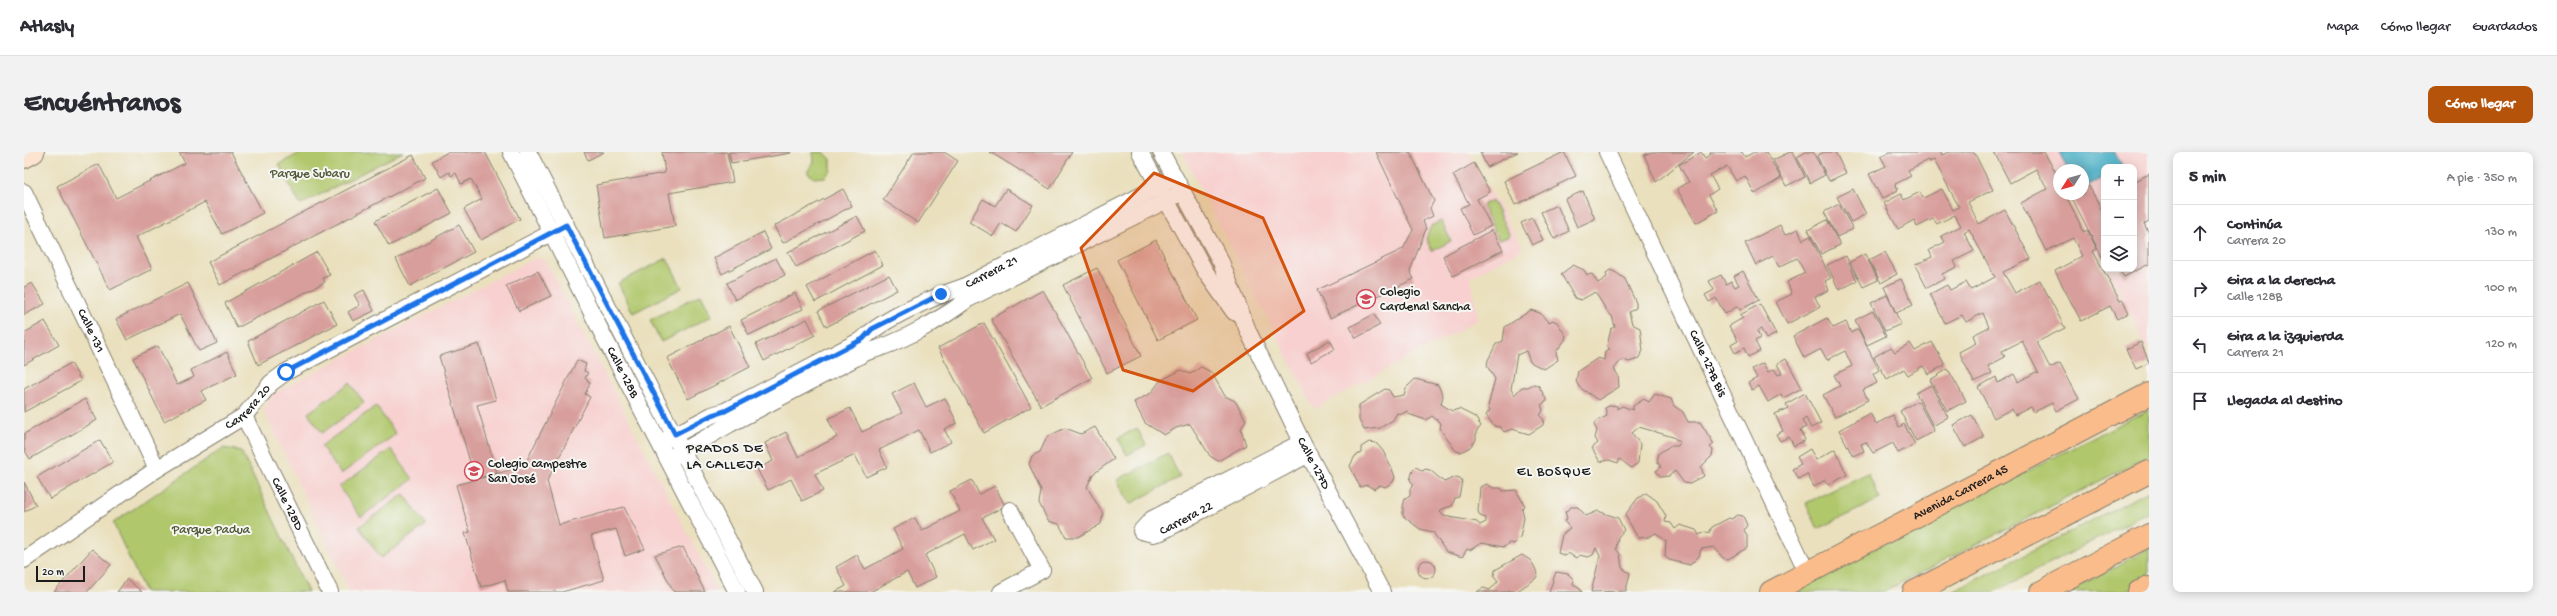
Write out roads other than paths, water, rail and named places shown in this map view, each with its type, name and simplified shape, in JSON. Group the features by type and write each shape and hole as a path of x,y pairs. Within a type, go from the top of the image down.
{"highway":[{"name":"Avenida Carrera 45","path":"1772,592 2149,394"},
{"path":"1914,592 2149,472"},
{"path":"2040,592 2149,536"},
{"path":"2139,592 2149,588"}],"main road":[{"path":"24,157 33,152"}],"street":[{"name":"Calle 128B","path":"510,152 738,592"},
{"name":"Calle 128B","path":"528,152 675,434 755,592"},
{"name":"Calle 127D","path":"1140,152 1205,271 1249,333"},
{"name":"Calle 127D","path":"1161,152 1222,262 1249,333 1306,448 1382,592"},
{"name":"Calle 127B Bis","path":"1608,152 1808,574"},
{"name":"Carrera 21","path":"660,443 712,415 725,411 863,339 872,329 941,294 963,286 1175,178"},
{"name":"Calle 131","path":"24,192 157,469"},
{"name":"Carrera 21","path":"669,459 730,424 867,352 882,348 950,313 968,299 1183,192"},
{"name":"Carrera 20","path":"24,560 157,469 244,416 270,383 286,372 566,225"},
{"name":"Calle 128D","path":"244,416 330,592"},
{"name":"Carrera 22","path":"1306,448 1161,532 1153,534 1141,531 1152,519 1306,448"},
{"path":"1001,592 1042,570 1010,510"}],"water":[{"path":"2059,152 2114,152 2120,164 2101,164 2101,179 2089,185 2089,164 2065,164"}],"place":[{"name":"Colegio Cardenal Sancha","path":"1366,299"},
{"name":"Colegio campestre San José","path":"474,471"}],"district":[{"name":"PRADOS DE LA CALLEJA","path":"725,458"},
{"name":"EL BOSQUE","path":"1554,472"}],"park label":[{"name":"Parque Subaru","path":"310,174"},
{"name":"Parque Padua","path":"211,530"}]}
